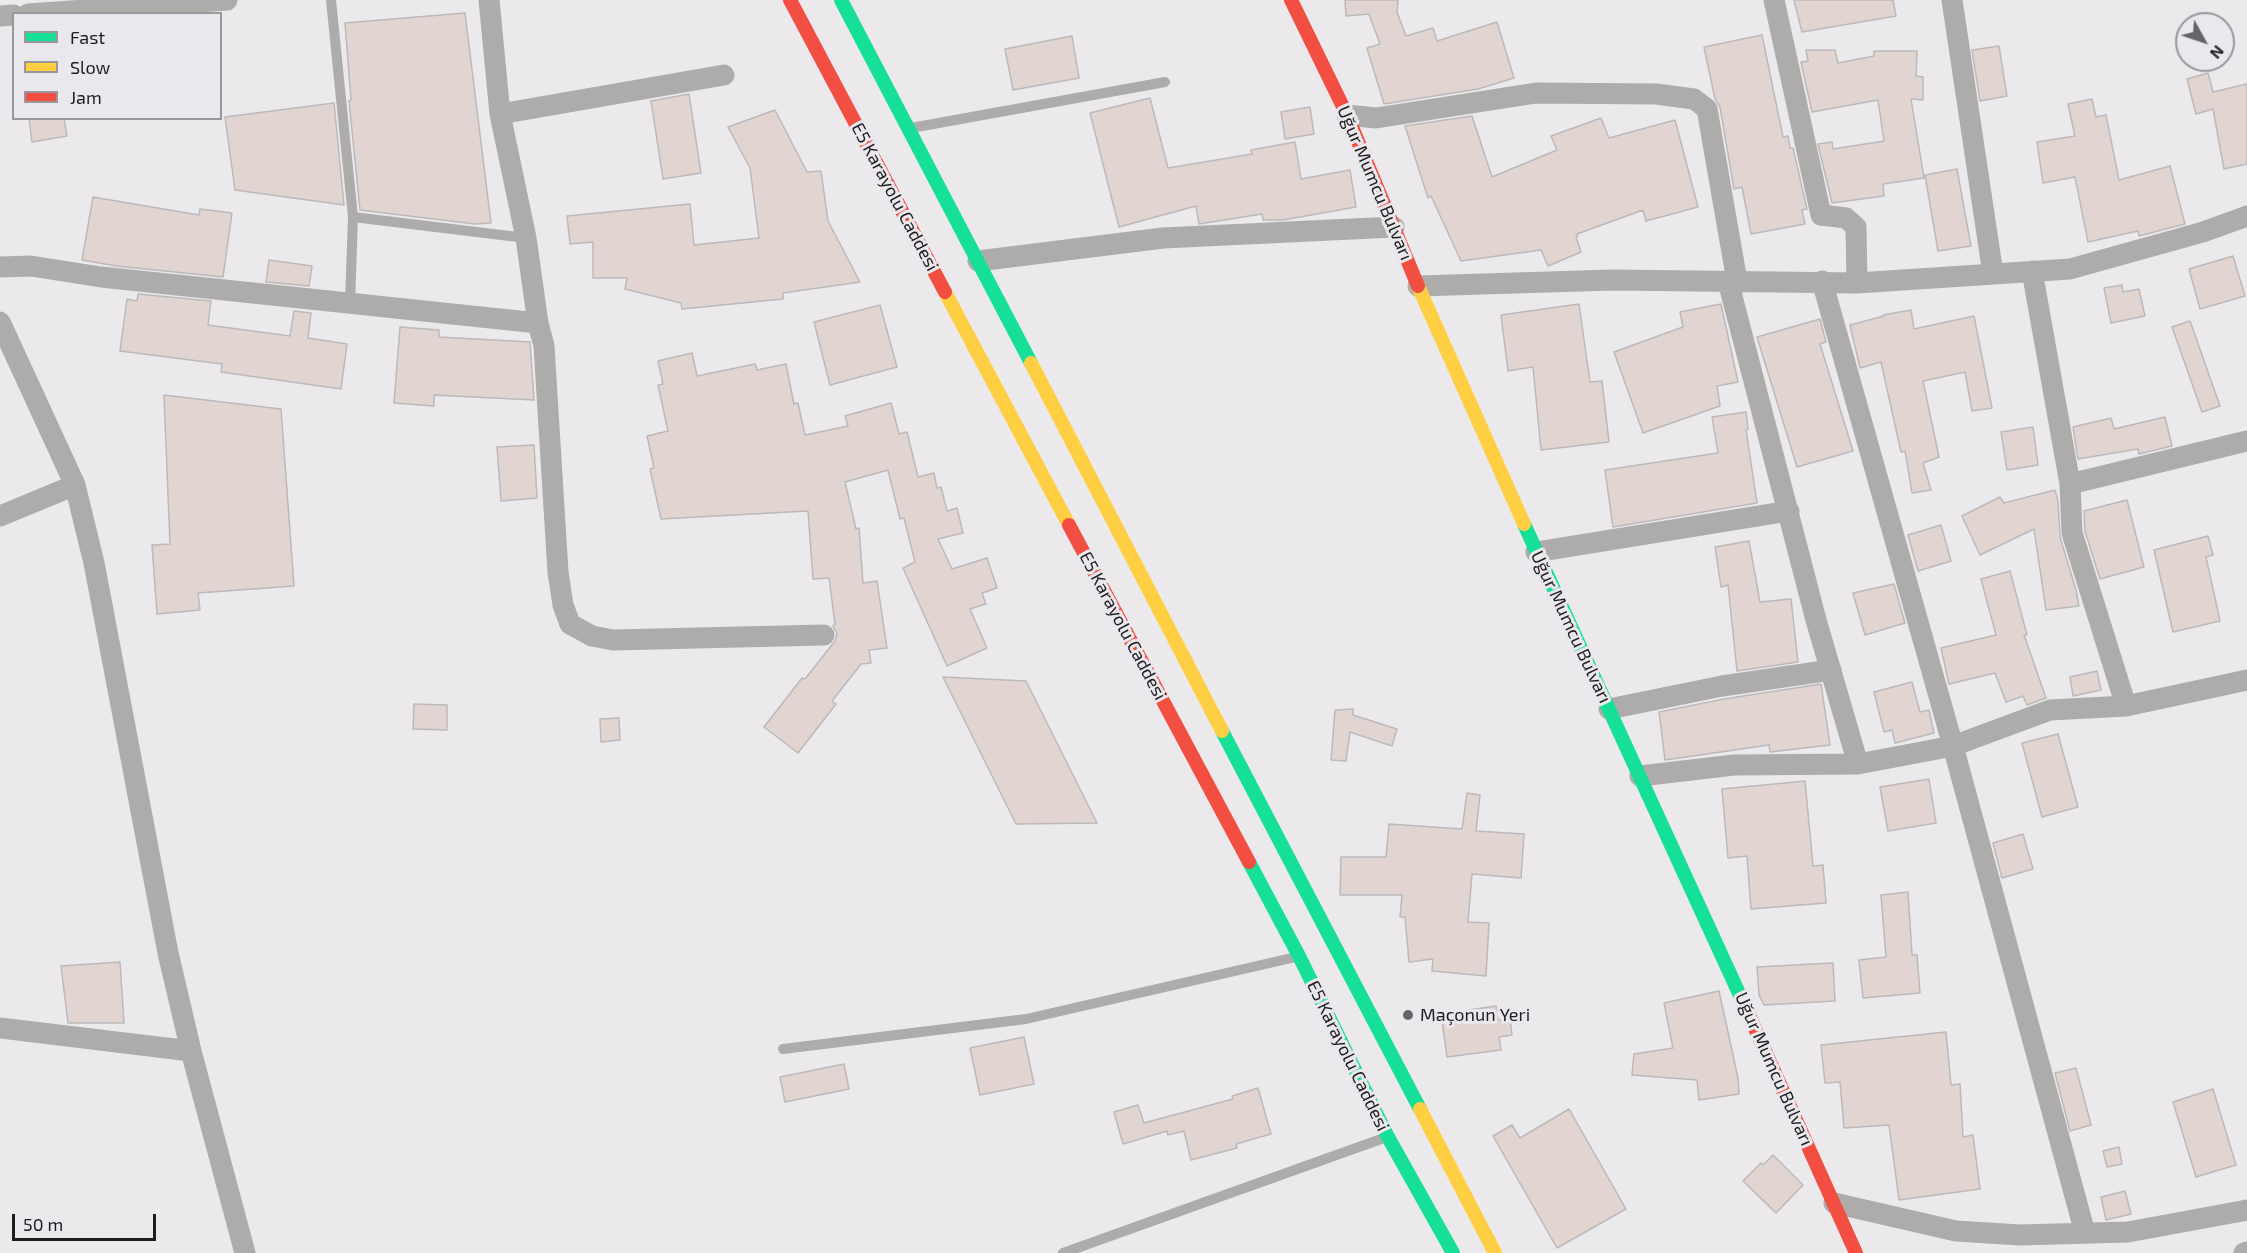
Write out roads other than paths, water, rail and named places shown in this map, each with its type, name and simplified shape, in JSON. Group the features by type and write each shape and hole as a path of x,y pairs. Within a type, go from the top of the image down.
{"main road":[{"name":"E5 Karayolu Caddesi","path":"790,0 1299,956 1388,1137 1453,1253"},
{"name":"E5 Karayolu Caddesi","path":"842,0 1495,1253"},
{"name":"Uğur Mumcu Bulvarı","path":"1291,0 1347,115 1418,286 1536,552 1856,1253"}],"street":[{"path":"56,12 227,0"},
{"path":"489,0 500,114 526,238 538,324 544,346 558,572 563,605 570,624 592,636 613,640 824,635"},
{"path":"1774,0 1821,215 1846,218 1856,227 1857,283"},
{"path":"1952,0 1993,274"},
{"path":"500,114 724,75"},
{"path":"1347,115 1376,118 1536,93 1656,94 1694,99 1707,109 1733,281 1816,620 1858,764"},
{"path":"1418,286 1613,280 1857,283 2070,269 2203,232 2247,216"},
{"path":"978,261 1163,238 1394,227"},
{"path":"0,267 32,266 101,277 538,324"},
{"path":"2032,272 2070,484 2072,532 2126,706"},
{"path":"1822,281 1953,746 2085,1233"},
{"path":"0,322 75,485 94,563 168,953 191,1051 245,1253"},
{"path":"2070,484 2247,441"},
{"path":"0,516 75,485"},
{"path":"1536,552 1789,511"},
{"path":"1609,709 1722,686 1831,670"},
{"path":"1640,776 1734,765 1858,764 1953,746 2050,710 2126,706 2247,680"},
{"path":"0,1028 191,1051"},
{"path":"1834,1203 1956,1231 2020,1235 2128,1232 2247,1210"}],"lane":[{"path":"331,0 353,217 350,303"},
{"path":"909,129 1165,82"},
{"path":"353,217 526,238"},
{"path":"783,1048 1026,1019 1299,956"},
{"path":"1063,1253 1388,1137"}],"place":[{"name":"Maçonun Yeri","path":"1408,1015"}]}
